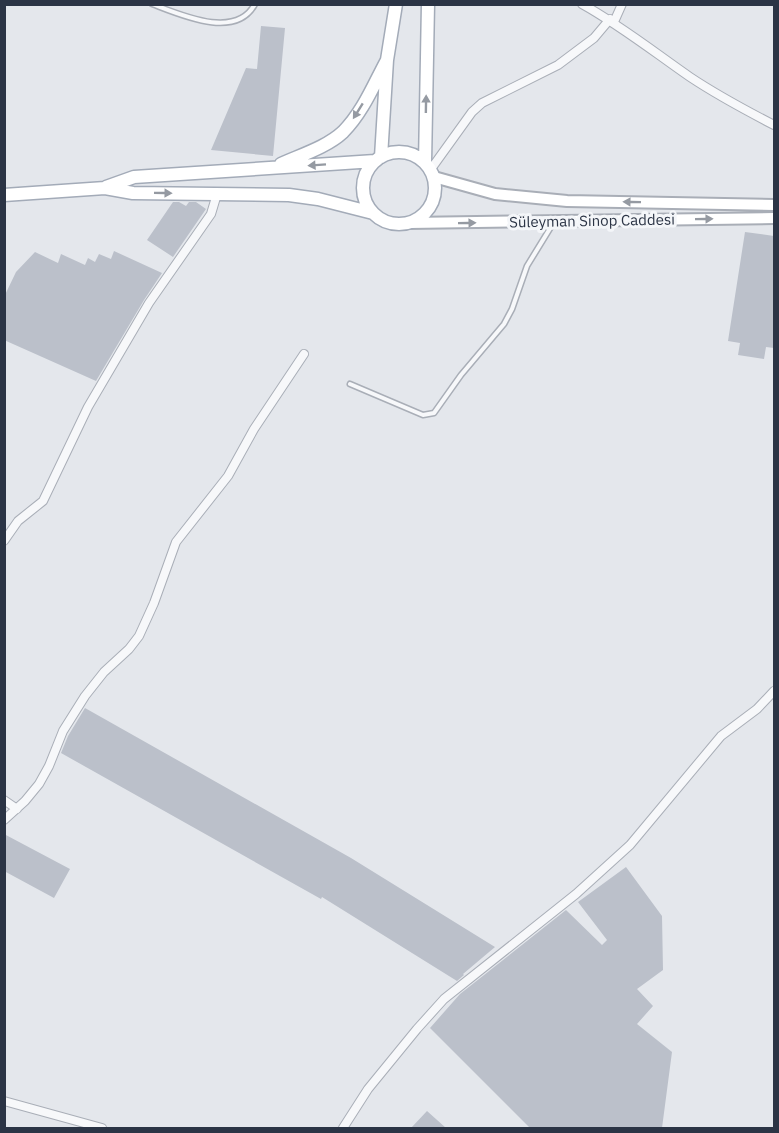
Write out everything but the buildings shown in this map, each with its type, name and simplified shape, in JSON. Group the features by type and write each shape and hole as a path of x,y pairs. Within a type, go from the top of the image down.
{"main road":[{"path":"378,159 387,60 396,4"},
{"path":"4,195 105,188 133,193 290,195 318,199 373,213 389,223 409,224 418,220 432,206 436,187 430,170 428,4"},
{"path":"273,168 322,145 341,133 357,116 387,60"},
{"path":"373,213 364,196 363,187 369,168 378,159 388,154 404,152 419,158 430,170"},
{"path":"105,188 134,177 378,159"}],"street":[{"path":"582,4 612,21 709,89 774,125"},
{"path":"430,170 477,107 498,94 558,65 594,38 612,21 622,4"},
{"name":"Süleyman Sinop Caddesi","path":"430,170 495,194 567,201 774,205"},
{"path":"4,541 23,516 43,501 88,407 149,303 211,214 217,194"},
{"name":"Süleyman Sinop Caddesi","path":"409,224 774,218"},
{"path":"4,820 33,792 44,775 63,731 80,702 104,672 129,649 139,636 180,535 228,476 254,429 304,354"},
{"path":"343,1128 368,1089 444,999 576,894 630,845 721,736 757,709 774,691"},
{"path":"4,800 16,809"},
{"path":"4,1101 102,1128"}],"lane":[{"path":"152,4 203,21 222,23 242,19 251,12 255,4"},
{"path":"350,384 423,415 434,413 461,375 504,324 512,309 527,266 555,222"}]}
